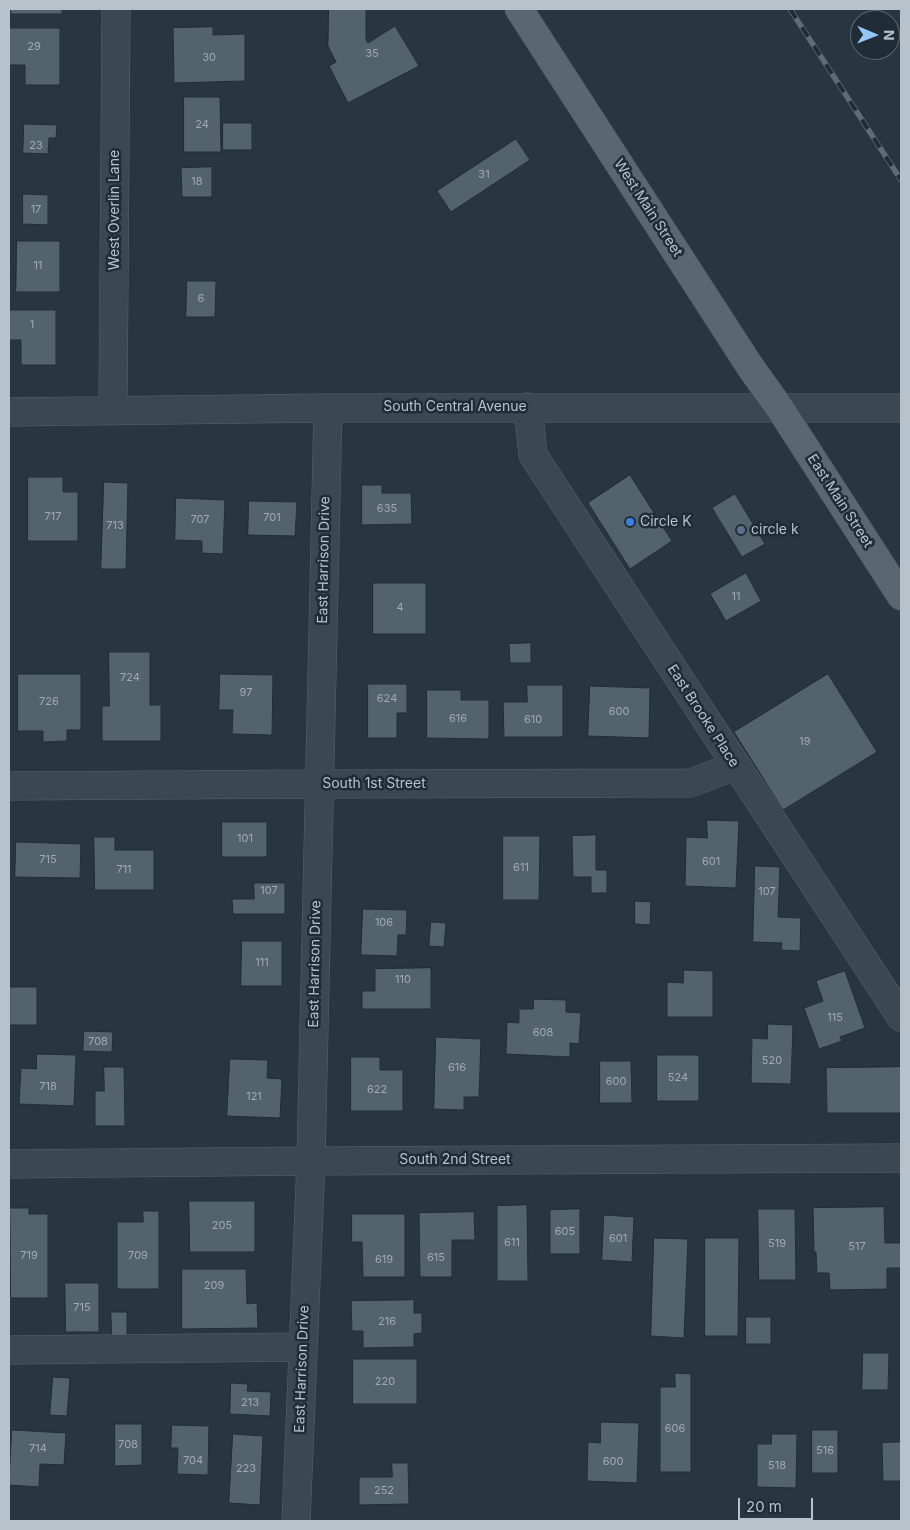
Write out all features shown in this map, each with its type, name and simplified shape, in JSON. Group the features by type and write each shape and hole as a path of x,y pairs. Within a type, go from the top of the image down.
{"main road":[{"name":"West Main Street","path":"519,9 746,360 779,407"},
{"name":"East Main Street","path":"779,407 901,596"}],"street":[{"name":"West Overlin Lane","path":"113,411 116,9"},
{"name":"South Central Avenue","path":"9,412 528,407 901,408"},
{"name":"East Brooke Place","path":"528,407 533,454 901,1017"},
{"name":"East Harrison Drive","path":"296,1521 311,1161 328,408"},
{"name":"South 1st Street","path":"9,786 690,783 736,766"},
{"name":"South 2nd Street","path":"9,1164 901,1158"},
{"path":"9,1350 302,1347"}],"building":[{"path":"11,9 62,9 62,14 11,14"},
{"path":"329,9 366,9 366,39 368,43 395,26 419,66 348,103 329,66 336,62 328,46"},
{"path":"213,27 213,35 245,34 245,81 174,83 173,28"},
{"path":"9,28 60,28 60,85 25,85 25,65 9,65"},
{"path":"184,97 220,97 221,152 184,152"},
{"path":"223,123 252,123 252,150 223,150"},
{"path":"24,124 57,125 56,138 49,138 48,154 23,153"},
{"path":"516,139 530,160 451,212 437,191"},
{"path":"212,167 212,197 182,197 181,168"},
{"path":"23,194 48,195 48,225 23,224"},
{"path":"17,241 60,241 60,292 16,292"},
{"path":"187,281 216,281 215,317 186,317"},
{"path":"9,310 56,310 56,365 21,365 21,340 9,340"},
{"name":"Circle K","path":"630,475 672,541 630,569 588,503"},
{"path":"28,477 63,477 63,492 78,492 78,541 28,541"},
{"path":"104,482 128,483 126,569 101,569"},
{"path":"362,485 382,485 382,493 411,493 412,524 362,525"},
{"path":"735,494 765,544 742,557 712,508"},
{"path":"176,498 225,500 223,554 202,553 202,541 175,540"},
{"path":"249,501 297,502 295,536 248,535"},
{"path":"746,573 761,601 726,621 710,594"},
{"path":"373,583 426,583 426,634 373,634"},
{"path":"531,643 531,663 510,663 509,644"},
{"path":"109,652 150,652 150,705 161,705 161,741 102,741 102,706 109,706"},
{"path":"18,674 81,674 81,730 67,730 67,741 43,742 43,731 18,731"},
{"path":"220,674 273,675 272,735 232,734 233,710 219,710"},
{"path":"828,674 877,752 783,810 734,732"},
{"path":"368,684 407,684 407,713 397,713 397,738 368,738"},
{"path":"527,685 563,685 563,737 504,737 503,702 527,702"},
{"path":"590,686 650,688 649,738 588,736"},
{"path":"427,690 461,690 461,700 489,700 489,739 427,738"},
{"path":"707,820 739,821 736,888 685,886 686,837 707,838"},
{"path":"222,822 267,822 267,857 222,857"},
{"path":"596,835 596,870 607,870 607,893 591,893 591,877 573,877 572,836"},
{"path":"503,836 540,836 539,900 503,900"},
{"path":"94,837 115,837 115,850 154,850 154,890 95,890"},
{"path":"16,842 81,844 80,878 15,877"},
{"path":"755,866 780,867 778,917 801,918 800,951 781,950 782,943 753,942"},
{"path":"254,883 285,883 285,914 233,914 232,899 254,899"},
{"path":"635,901 651,902 650,925 635,924"},
{"path":"363,909 407,910 406,935 398,935 397,956 361,955"},
{"path":"431,922 446,923 444,947 429,946"},
{"path":"242,941 282,941 282,986 241,986"},
{"path":"431,968 431,1009 362,1009 362,991 375,991 375,969"},
{"path":"684,970 713,971 713,1017 667,1017 667,982 683,983"},
{"path":"845,971 865,1028 840,1037 842,1041 819,1049 804,1008 823,1001 816,981"},
{"path":"10,987 37,987 37,1025 10,1025"},
{"path":"534,999 566,1000 566,1012 581,1013 579,1044 570,1043 570,1057 506,1054 507,1022 519,1023 519,1009 533,1009"},
{"path":"768,1024 793,1025 791,1084 751,1083 752,1038 767,1039"},
{"path":"84,1031 113,1032 112,1052 83,1051"},
{"path":"436,1037 481,1039 479,1097 464,1097 464,1110 434,1109"},
{"path":"37,1054 76,1055 74,1106 19,1104 21,1068 36,1069"},
{"path":"657,1055 699,1055 699,1101 657,1101"},
{"path":"351,1057 380,1057 380,1070 403,1070 403,1111 351,1111"},
{"path":"230,1059 268,1060 267,1078 282,1079 280,1118 227,1116"},
{"path":"600,1061 631,1061 632,1103 600,1103"},
{"path":"104,1067 124,1067 125,1126 95,1126 95,1091 104,1091"},
{"path":"901,1067 901,1113 827,1113 826,1068"},
{"path":"189,1201 255,1201 255,1252 190,1252"},
{"path":"527,1205 528,1281 497,1281 497,1206"},
{"path":"884,1207 885,1243 901,1243 901,1268 887,1268 887,1289 830,1290 829,1273 817,1273 816,1252 814,1252 813,1208"},
{"path":"10,1208 29,1208 29,1214 48,1214 48,1298 11,1298"},
{"path":"580,1209 580,1254 550,1254 550,1210"},
{"path":"758,1209 795,1209 796,1280 759,1280"},
{"path":"143,1211 159,1211 159,1289 117,1289 117,1222 143,1222"},
{"path":"474,1212 475,1240 452,1240 452,1277 420,1277 419,1213"},
{"path":"352,1214 405,1214 405,1277 363,1277 362,1242 352,1242"},
{"path":"604,1215 634,1217 632,1262 602,1260"},
{"path":"654,1238 688,1239 684,1338 651,1336"},
{"path":"705,1238 739,1238 738,1336 705,1336"},
{"path":"182,1269 246,1269 247,1304 257,1303 258,1328 182,1329"},
{"path":"65,1283 99,1283 99,1332 66,1332"},
{"path":"414,1300 414,1313 422,1313 422,1333 414,1334 414,1347 363,1348 363,1331 352,1331 351,1301"},
{"path":"111,1312 127,1312 127,1338 112,1338"},
{"path":"746,1317 771,1317 771,1344 746,1344"},
{"path":"863,1353 889,1353 888,1390 862,1390"},
{"path":"353,1359 417,1359 417,1404 353,1404"},
{"path":"675,1373 691,1374 691,1472 660,1472 660,1387 675,1387"},
{"path":"53,1377 70,1378 67,1416 50,1415"},
{"path":"231,1383 248,1384 247,1391 271,1392 270,1416 230,1414"},
{"path":"601,1422 639,1423 637,1483 587,1481 588,1442 600,1443"},
{"path":"115,1424 142,1424 142,1465 115,1466"},
{"path":"172,1425 209,1426 208,1475 177,1474 178,1448 171,1448"},
{"path":"12,1430 66,1433 64,1465 40,1464 39,1487 9,1485"},
{"path":"812,1430 838,1430 838,1473 812,1473"},
{"path":"233,1434 263,1436 260,1505 229,1503"},
{"path":"772,1434 797,1434 796,1488 757,1487 757,1444 771,1444"},
{"path":"901,1442 901,1481 883,1481 882,1443"},
{"path":"392,1463 408,1463 409,1504 359,1505 359,1477 392,1477"}],"railway":[{"path":"790,9 901,180"}],"place":[{"name":"Circle K","path":"630,522"},
{"name":"circle k","path":"741,530"}]}
